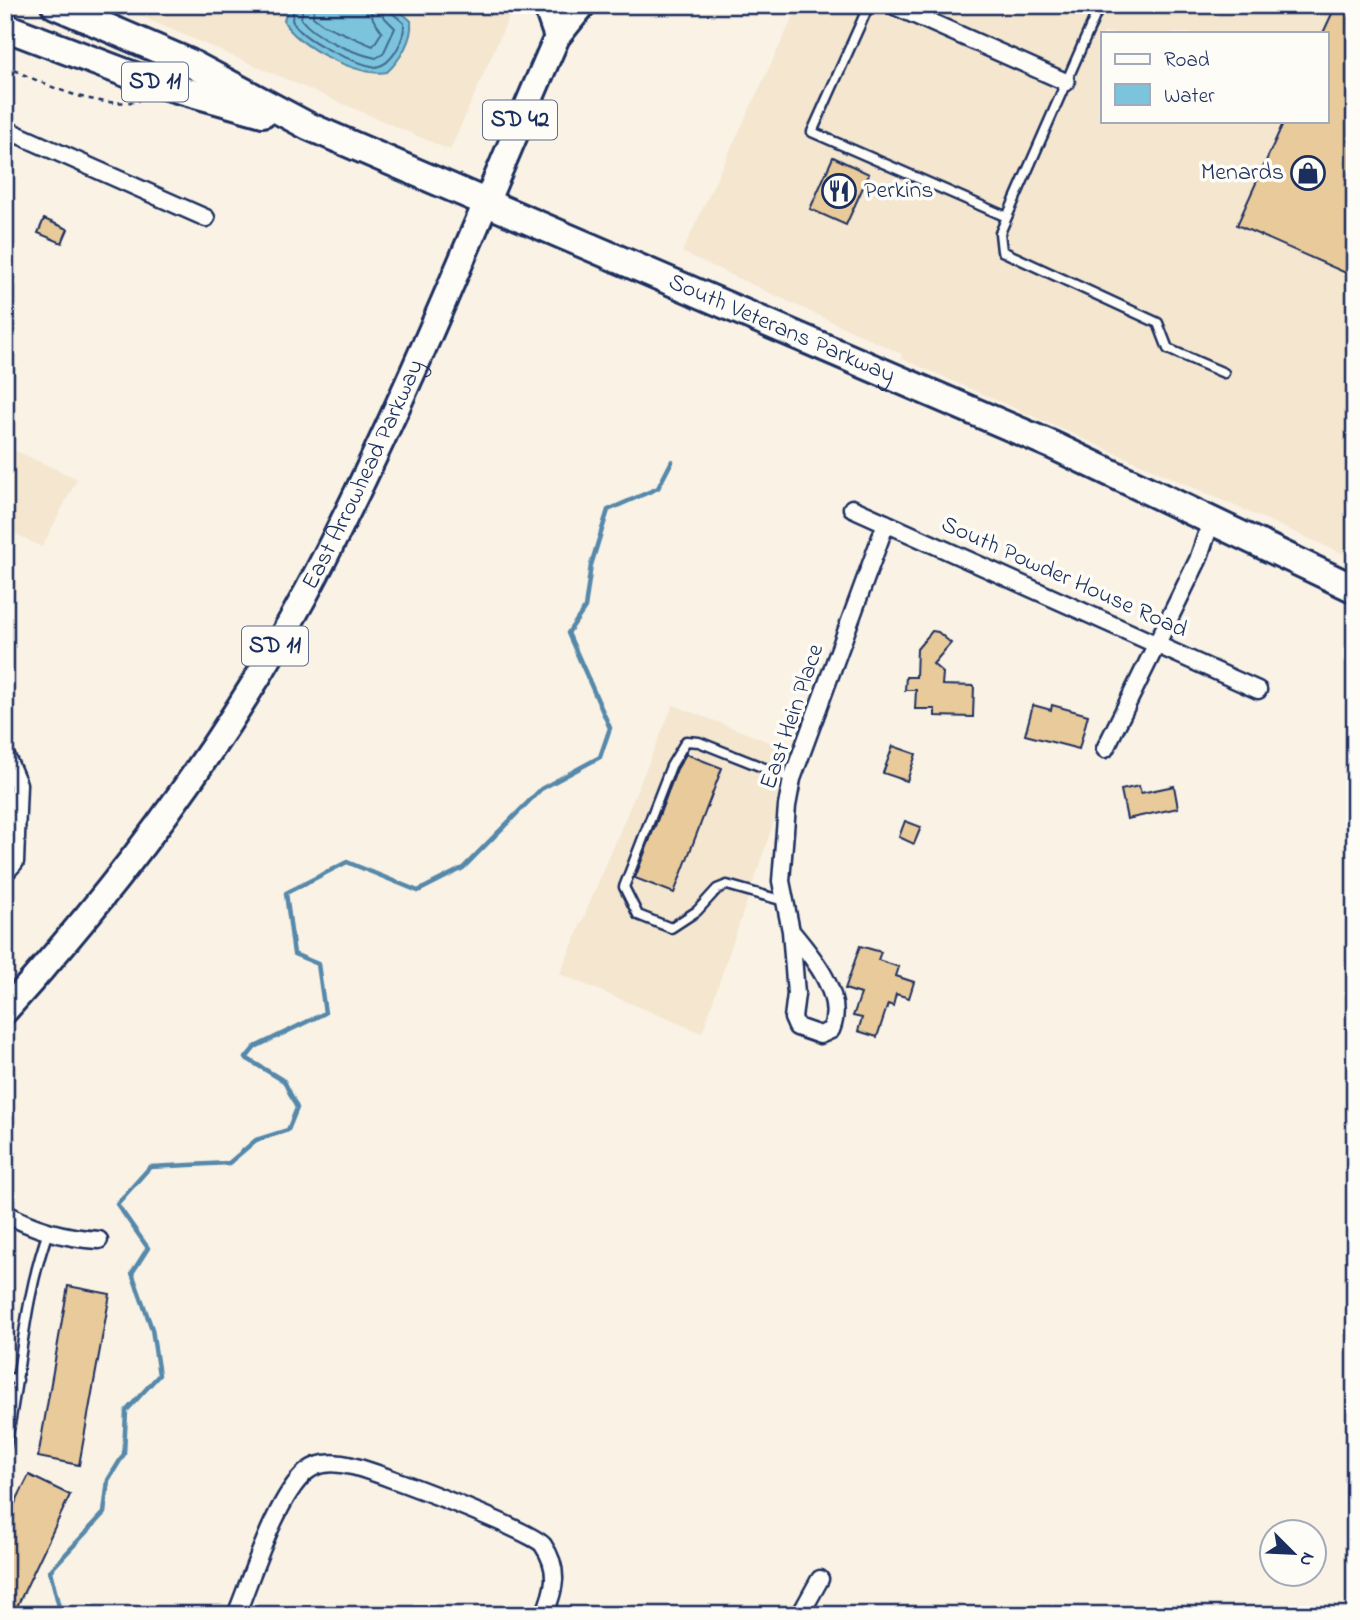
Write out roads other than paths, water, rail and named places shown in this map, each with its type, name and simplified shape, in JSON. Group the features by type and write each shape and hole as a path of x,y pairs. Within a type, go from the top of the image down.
{"highway":[{"name":"South Veterans Parkway","path":"55,5 190,63 308,126 1052,445 1254,539"},
{"name":"South Veterans Parkway","path":"5,27 171,87 308,126"},
{"path":"1254,539 1355,589"},
{"path":"1254,539 1355,605"}],"main road":[{"path":"552,5 549,14 557,37"},
{"name":"East Arrowhead Parkway","path":"5,1011 80,927 145,845 256,679 324,560 372,463 557,37 583,5"}],"street":[{"path":"892,5 1066,82"},
{"path":"5,129 206,218"},
{"name":"South Powder House Road","path":"852,508 1258,690"},
{"path":"1105,749 1198,560 1212,519"},
{"name":"East Hein Place","path":"791,931 809,952 836,1004 837,1017 831,1030 820,1035 797,1027 793,1017 796,993 791,931 781,881 787,806 792,779 886,523"},
{"path":"5,754 18,784 16,862 5,873"},
{"path":"5,1213 48,1232 99,1240"},
{"path":"236,1615 284,1500 307,1471 326,1463 352,1466 439,1496 542,1542 556,1569 554,1592 544,1615"},
{"path":"800,1615 820,1579"}],"lane":[{"path":"869,5 812,132 1007,217"},
{"path":"1100,5 1000,233 1002,251 1158,323 1168,349 1224,373"},
{"path":"784,901 727,885 717,889 697,911 671,928 638,915 624,887 671,766 686,741 699,742 792,779"},
{"path":"5,1450 18,1380 30,1289 48,1232"},
{"path":"5,1377 18,1380"}],"water":[{"path":"288,5 394,5 411,21 410,35 401,55 387,72 361,70 330,58 301,40 284,21"}],"waterway":[{"path":"61,1615 50,1571 104,1513 108,1480 124,1454 126,1411 159,1375 152,1329 132,1273 148,1248 117,1204 150,1167 229,1163 256,1140 288,1130 297,1108 284,1081 246,1058 255,1047 325,1013 318,964 294,954 286,893 347,862 418,891 463,868 541,789 600,757 610,728 568,633 585,608 591,565 608,510 658,488 672,461"}],"place":[{"name":"Menards","path":"1308,173"},
{"name":"Perkins","path":"839,191"}]}
